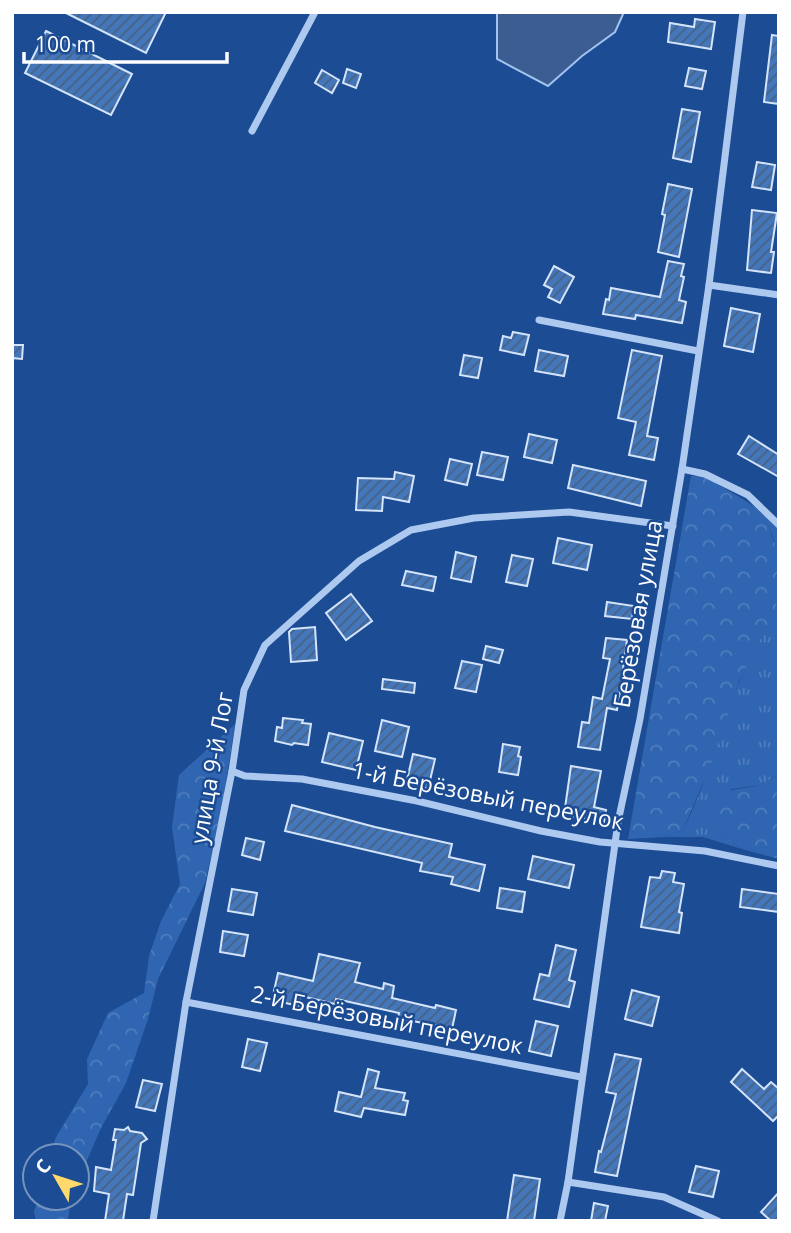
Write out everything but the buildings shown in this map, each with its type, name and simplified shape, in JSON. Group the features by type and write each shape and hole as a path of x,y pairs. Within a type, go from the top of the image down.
{"street":[{"path":"253,131 315,12"},
{"name":"Берёзовая улица","path":"559,1221 568,1182 615,844 640,719 682,469 709,285 743,12"},
{"path":"709,285 779,295"},
{"path":"539,320 698,351"},
{"path":"682,469 705,474 748,495 779,525"},
{"name":"улица 9-й Лог","path":"153,1221 186,1002 232,771 244,690 265,645 359,561 411,530 474,518 569,512 673,526"},
{"name":"1-й Берёзовый переулок","path":"232,771 245,776 302,779 417,801 541,831 615,844 692,849 779,866"},
{"name":"2-й Берёзовый переулок","path":"186,1002 581,1077"},
{"path":"568,1182 664,1197 703,1212 718,1221"}],"green space":[{"path":"691,476 705,476 749,503 765,518 777,549 779,598 739,681 711,764 683,830 665,837 628,839"},
{"path":"749,503 779,523 779,565 770,531"},
{"path":"779,598 779,774 761,785 731,789 719,834 742,849 703,837 665,837 683,830 699,794 739,682"},
{"path":"235,724 222,807 205,883 158,979 148,1019 126,1083 91,1151 91,1142 54,1142 88,1084 87,1059 108,1013 144,993 149,956 161,921 180,884 172,827 179,775"},
{"path":"779,774 779,859 742,849 719,834 708,812 725,793 762,784"},
{"path":"34,1212 69,1212 68,1221 36,1221"}],"shaded area":[{"path":"497,12 624,12 615,32 548,86 497,59"}]}
